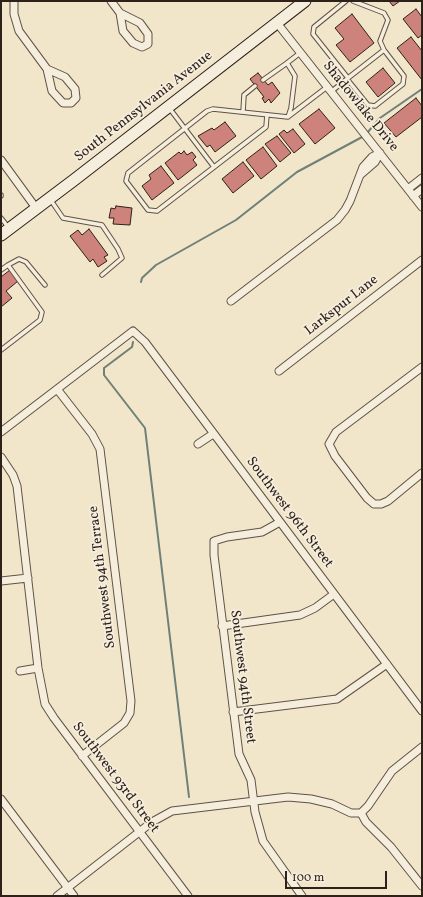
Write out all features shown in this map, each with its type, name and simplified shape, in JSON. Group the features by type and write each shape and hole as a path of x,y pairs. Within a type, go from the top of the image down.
{"main road":[{"name":"South Pennsylvania Avenue","path":"5,232 305,1"}],"street":[{"path":"14,1 14,14 19,31 48,69 52,91 62,103 71,103 76,98 75,89 65,77 48,69"},
{"path":"111,1 120,13 124,31 133,43 137,47 142,47 148,44 148,34 140,23 120,13"},
{"name":"Shadowlake Drive","path":"277,23 330,88 422,207"},
{"path":"231,301 337,220 348,206 366,163 380,153"},
{"path":"1,160 36,208"},
{"path":"408,189 422,178"},
{"path":"413,196 422,189"},
{"name":"Larkspur Lane","path":"279,371 422,260"},
{"name":"Southwest 96th Street","path":"56,389 134,331 145,342 422,712"},
{"path":"422,367 336,432 330,441 332,451 366,498 374,504 381,504 388,501 422,474"},
{"path":"1,432 56,389"},
{"name":"Southwest 94th Terrace","path":"56,389 92,434 100,449 131,701 130,713 124,723 82,756"},
{"path":"198,444 214,434"},
{"name":"Southwest 93rd Street","path":"1,457 14,475 17,486 38,668 45,704 82,756 188,896"},
{"name":"Southwest 94th Street","path":"280,522 262,532 227,536 214,541 222,626 239,754 251,780 258,826 266,847 302,896"},
{"path":"1,581 28,578"},
{"path":"222,626 300,615 315,608 334,594"},
{"path":"233,712 337,699 387,664"},
{"path":"20,671 38,668"},
{"path":"57,896 160,816 172,811 254,800 299,797 332,804 351,813 361,813 368,806 392,771 422,747"},
{"path":"1,799 74,896"},
{"path":"361,813 366,822 391,847 422,886"}],"lane":[{"path":"346,1 314,27 313,34 368,105 375,106 403,84 404,76 384,50 380,41 388,20 384,14 353,1"},
{"path":"267,115 266,127 157,211 148,210 126,181 128,173 207,111 213,109 288,117 330,88 348,78 384,50"},
{"path":"263,80 300,53"},
{"path":"286,63 295,76 291,108 288,117"},
{"path":"244,112 244,95 255,86"},
{"path":"168,107 214,167"},
{"path":"49,198 63,218 102,225 118,248 122,258 102,275"},
{"path":"1,218 5,232"},
{"path":"1,270 19,259 26,262 45,285"},
{"path":"1,350 40,320 42,316 42,312 8,265"}],"building":[{"path":"389,1 400,1 393,6"},
{"path":"416,9 422,17 422,35 418,38 403,19"},
{"path":"352,14 374,43 350,62 336,45 344,39 335,28"},
{"path":"411,37 422,51 422,80 397,48"},
{"path":"383,68 395,83 378,97 366,82"},
{"path":"258,73 268,85 272,82 280,93 271,103 269,99 265,103 262,98 264,97 250,79"},
{"path":"416,98 422,106 422,117 396,137 384,123"},
{"path":"319,109 335,128 315,144 299,124"},
{"path":"225,122 236,136 215,152 210,145 207,147 198,136 212,128 214,130"},
{"path":"293,129 305,144 294,153 279,134 284,130 287,133"},
{"path":"277,136 291,153 280,162 265,144"},
{"path":"263,147 277,166 261,179 246,160"},
{"path":"184,151 187,155 192,152 196,157 193,160 197,165 178,180 165,163 179,152 181,154"},
{"path":"243,162 254,176 233,193 222,179"},
{"path":"161,166 174,183 152,200 142,186 151,179 149,175"},
{"path":"116,206 132,208 130,225 113,224 114,218 109,218 111,208 115,209"},
{"path":"89,229 108,255 104,257 107,261 98,267 93,259 90,262 70,236 78,230 82,235"},
{"path":"10,270 18,281 6,291 12,298 1,307 1,277"}],"waterway":[{"path":"367,133 380,118 422,89"},
{"path":"141,282 142,278 156,265 236,220 297,172 364,136"},
{"path":"133,342 132,347 104,368 104,375 145,428 189,797"}]}
